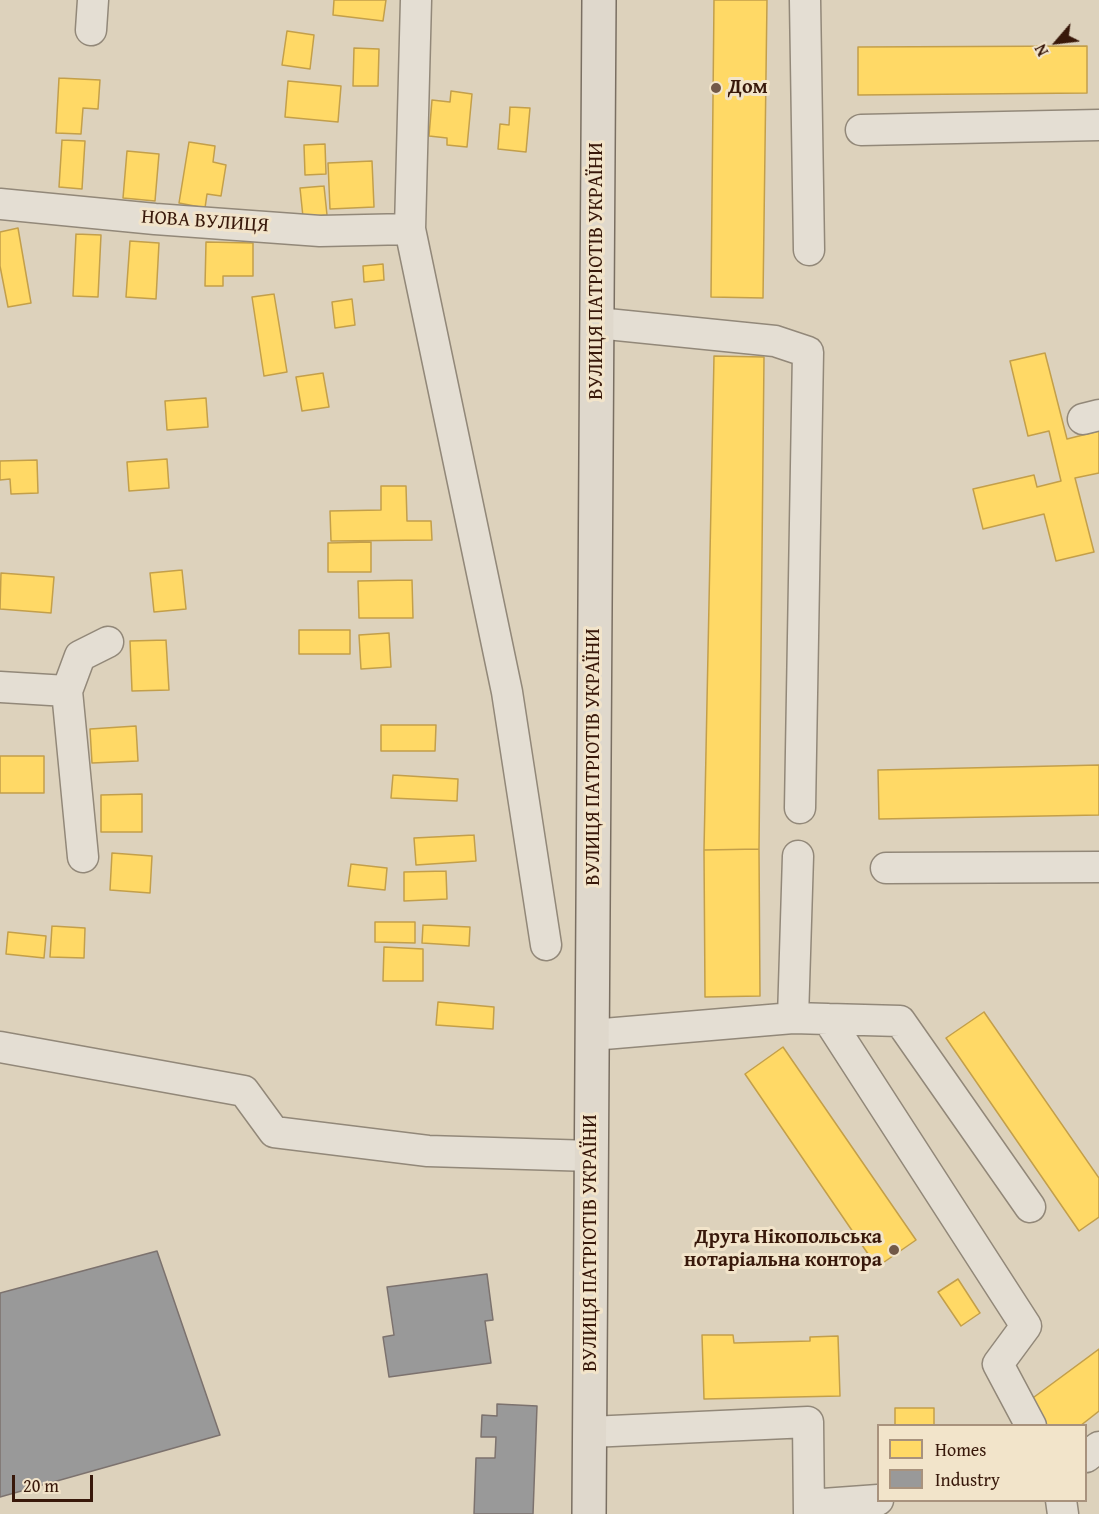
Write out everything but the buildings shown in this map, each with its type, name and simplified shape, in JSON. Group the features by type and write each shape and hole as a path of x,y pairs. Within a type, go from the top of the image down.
{"main road":[{"name":"ВУЛИЦЯ ПАТРІОТІВ УКРАЇНИ","path":"589,1514 599,0"}],"street":[{"path":"91,30 93,0"},
{"path":"416,0 410,229 507,692 546,945"},
{"path":"805,0 809,250"},
{"path":"861,130 1099,125"},
{"name":"НОВА ВУЛИЦЯ","path":"0,204 155,219 320,231 410,229"},
{"path":"597,323 775,341 808,352 800,808"},
{"path":"83,857 67,691 80,656 108,642"},
{"path":"0,687 67,691"},
{"path":"793,1018 798,856"},
{"path":"886,868 1099,867"},
{"path":"592,1035 793,1018 900,1021 1030,1207"},
{"path":"828,1019 1026,1326 998,1364 1029,1424"},
{"path":"0,1047 244,1091 274,1132 428,1151 592,1156"},
{"path":"590,1432 808,1422 809,1510 877,1500"},
{"path":"1087,1456 1099,1447"}],"place":[{"name":"Дом","path":"716,88"},
{"name":"Друга Нікопольська нотаріальна контора","path":"894,1250"}]}
